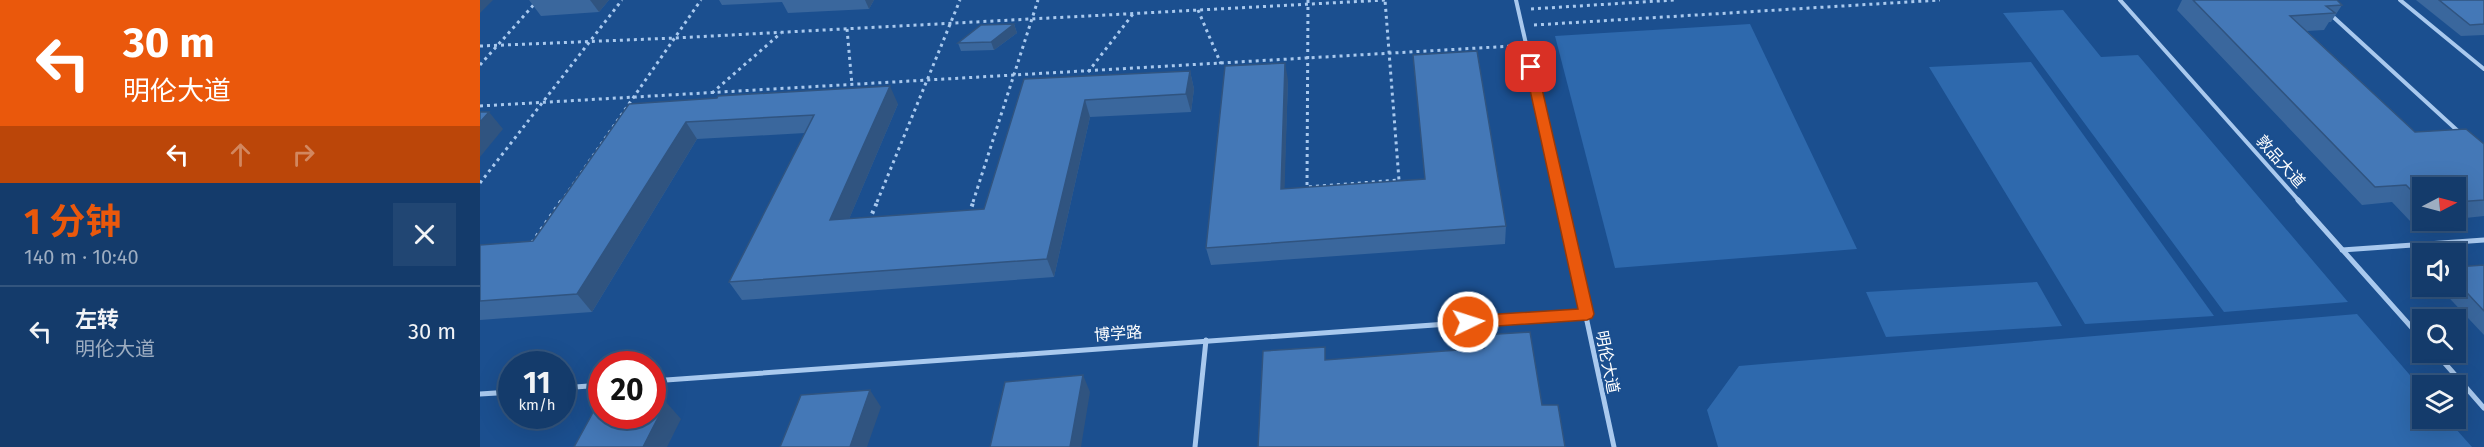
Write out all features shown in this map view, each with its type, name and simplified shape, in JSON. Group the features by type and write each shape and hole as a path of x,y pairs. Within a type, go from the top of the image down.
{"lane":[{"name":"明伦大道","path":"1516,0 1587,314 1614,447"},
{"name":"敦品大道","path":"2120,0 2412,328"},
{"path":"2400,0 2484,69"},
{"path":"2324,8 2467,139"},
{"path":"2342,250 2484,240"},
{"name":"博学路","path":"666,380 1587,314"},
{"path":"1195,447 1206,340"},
{"path":"2445,363 2484,408"},
{"path":"480,394 498,393"}],"path":[{"path":"480,65 538,0"},
{"path":"480,183 622,0"},
{"path":"529,247 701,0"},
{"path":"880,220 869,221 960,0"},
{"path":"958,215 969,214 1038,0"},
{"path":"480,45 675,38 1308,2 1386,0 1399,180 1307,187 1308,2"},
{"path":"1518,9 1674,0"},
{"path":"1522,25 1941,0"},
{"path":"1198,10 1221,64"},
{"path":"1088,72 1134,13"},
{"path":"847,29 852,85"},
{"path":"712,93 781,32"},
{"path":"480,106 1526,45"}],"shaded area":[{"path":"2063,10 2101,57 2138,55 2348,302 2224,312 2003,13"},
{"path":"1750,24 1857,249 1615,268 1555,36"},
{"path":"2031,62 2214,316 2085,324 1929,67"},
{"path":"2037,282 2062,326 1886,337 1866,292"},
{"path":"2357,314 2412,377 2412,429 2456,429 2472,447 1718,447 1707,410 1739,366"}],"building":[{"path":"2193,0 2337,0 2342,5 2326,6 2335,13 2290,16 2415,132 2466,129 2484,144 2484,200 2466,201 2466,177 2412,177 2412,191 2406,185 2375,187"},
{"path":"2439,0 2484,0 2484,24 2470,25"},
{"path":"1014,24 991,42 958,43 981,25"},
{"path":"1477,51 1506,226 1206,248 1225,66 1285,63 1281,189 1425,179 1413,55"},
{"path":"1190,71 1186,94 1085,100 1047,259 729,282 814,115 686,122 577,294 480,301 480,245 533,241 629,104 717,98 718,96 890,86 830,220 984,209 1024,79"},
{"path":"480,112 489,112 480,122"},
{"path":"2484,265 2484,311 2466,292 2466,266"},
{"path":"1530,332 1542,405 1558,405 1565,447 1258,447 1263,351 1325,347 1325,360 1484,348 1482,335"},
{"path":"1083,375 1070,447 990,447 1005,382"},
{"path":"870,390 850,447 780,447 801,395"},
{"path":"588,422 588,429 652,429 643,447 574,447"}],"route":[{"path":"1468,322 1587,314 1531,67"}]}
